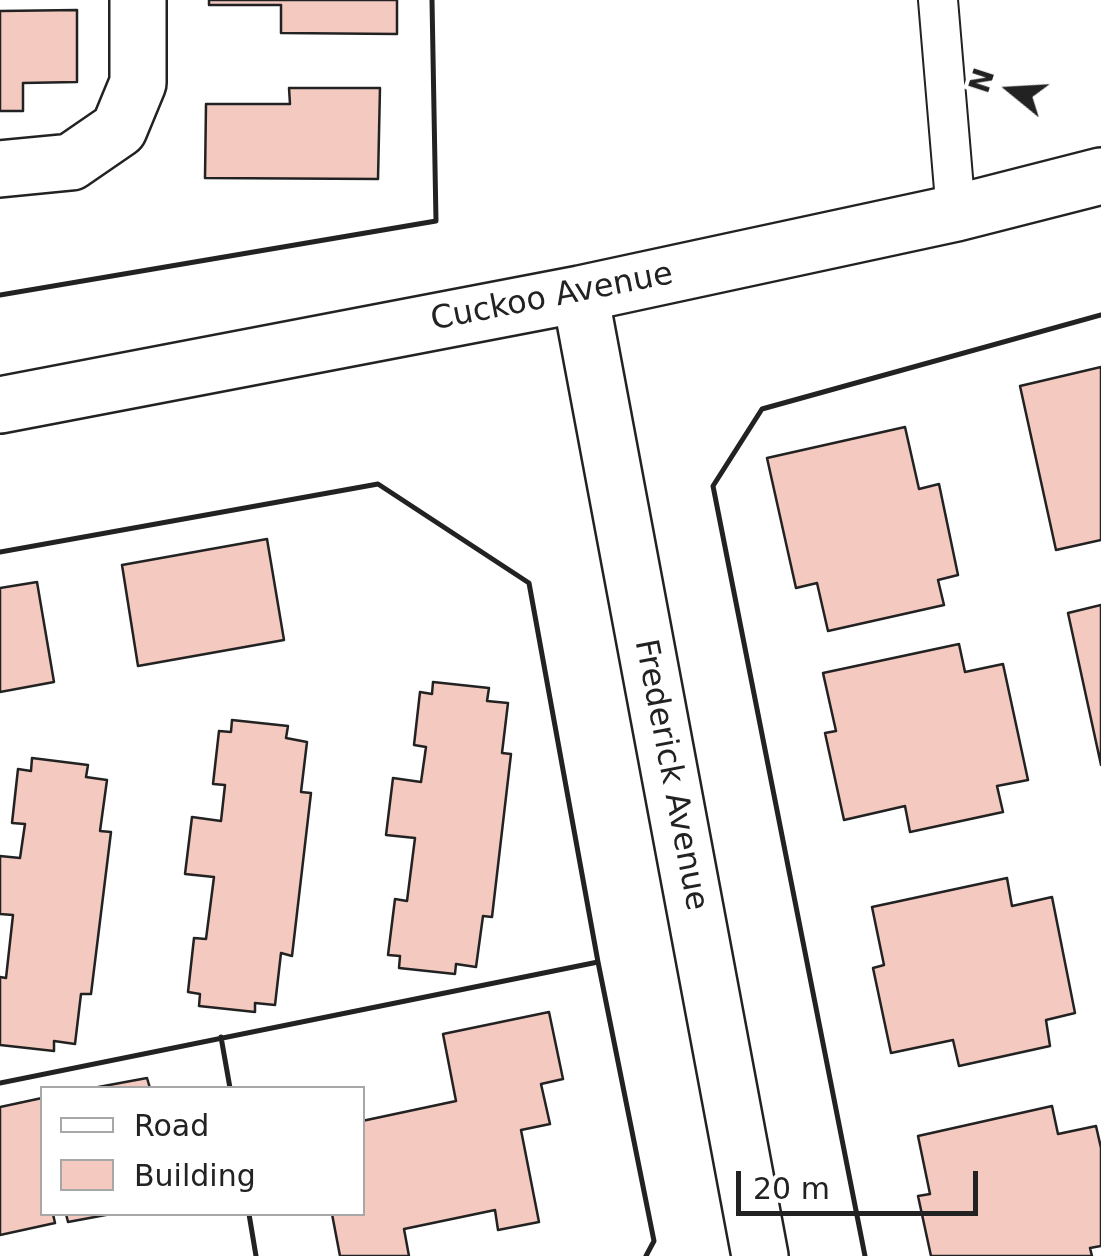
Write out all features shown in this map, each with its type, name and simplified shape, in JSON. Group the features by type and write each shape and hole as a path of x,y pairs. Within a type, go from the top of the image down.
{"street":[{"path":"0,169 71,162 119,129 138,83 138,0"},
{"name":"Cuckoo Avenue","path":"0,405 580,294 956,213 1101,176"},
{"name":"Frederick Avenue","path":"580,294 760,1256"}],"lane":[{"path":"938,0 956,213"}],"building":[{"path":"209,0 397,0 397,34 281,33 281,5 209,5"},
{"path":"77,10 77,82 23,83 23,111 0,111 0,11"},
{"path":"289,88 380,88 378,179 205,178 206,104 290,104"},
{"path":"1101,367 1101,540 1056,550 1020,386"},
{"path":"905,427 919,489 939,484 958,575 938,580 944,605 828,631 817,583 796,588 767,458"},
{"path":"267,539 284,640 138,666 122,565"},
{"path":"37,582 54,682 0,692 0,588"},
{"path":"1101,605 1101,765 1068,613"},
{"path":"959,644 965,672 1003,664 1028,780 997,786 1003,812 910,832 905,806 844,820 825,733 836,731 823,673"},
{"path":"433,682 489,688 487,701 508,703 502,753 511,754 492,917 483,916 476,967 456,964 455,974 399,968 400,956 388,955 395,899 407,901 415,838 386,835 393,778 421,782 426,747 414,745 420,692 432,694"},
{"path":"232,720 288,726 286,738 307,742 301,792 311,793 292,956 281,953 275,1005 255,1003 255,1012 199,1006 200,994 188,992 194,938 206,939 214,877 185,874 192,817 221,821 225,785 213,784 219,731 231,732"},
{"path":"32,758 88,765 86,777 107,780 100,831 111,832 91,994 81,994 75,1044 54,1041 54,1051 0,1045 0,977 6,978 13,915 0,914 0,856 20,858 25,824 12,823 18,769 31,771"},
{"path":"1007,878 1012,906 1052,897 1075,1013 1046,1020 1050,1046 959,1066 953,1040 891,1053 873,968 884,965 872,907"},
{"path":"549,1012 563,1079 541,1084 550,1124 521,1130 539,1222 498,1230 495,1210 404,1229 409,1256 340,1256 332,1216 365,1216 365,1120 456,1101 443,1034"},
{"path":"147,1078 149,1086 104,1086"},
{"path":"40,1098 40,1216 53,1216 55,1223 0,1235 0,1107"},
{"path":"1052,1106 1058,1134 1096,1126 1101,1148 1101,1246 1090,1248 1092,1256 931,1256 918,1196 930,1194 918,1136"},
{"path":"66,1216 100,1216 68,1222"}],"wall":[{"path":"0,295 436,221 432,0"},
{"path":"865,1256 713,486 762,409 1101,315"},
{"path":"0,552 378,484 529,583 654,1241 646,1256"},
{"path":"0,1083 598,962"},
{"path":"221,1037 230,1086"},
{"path":"249,1216 256,1256"}]}
